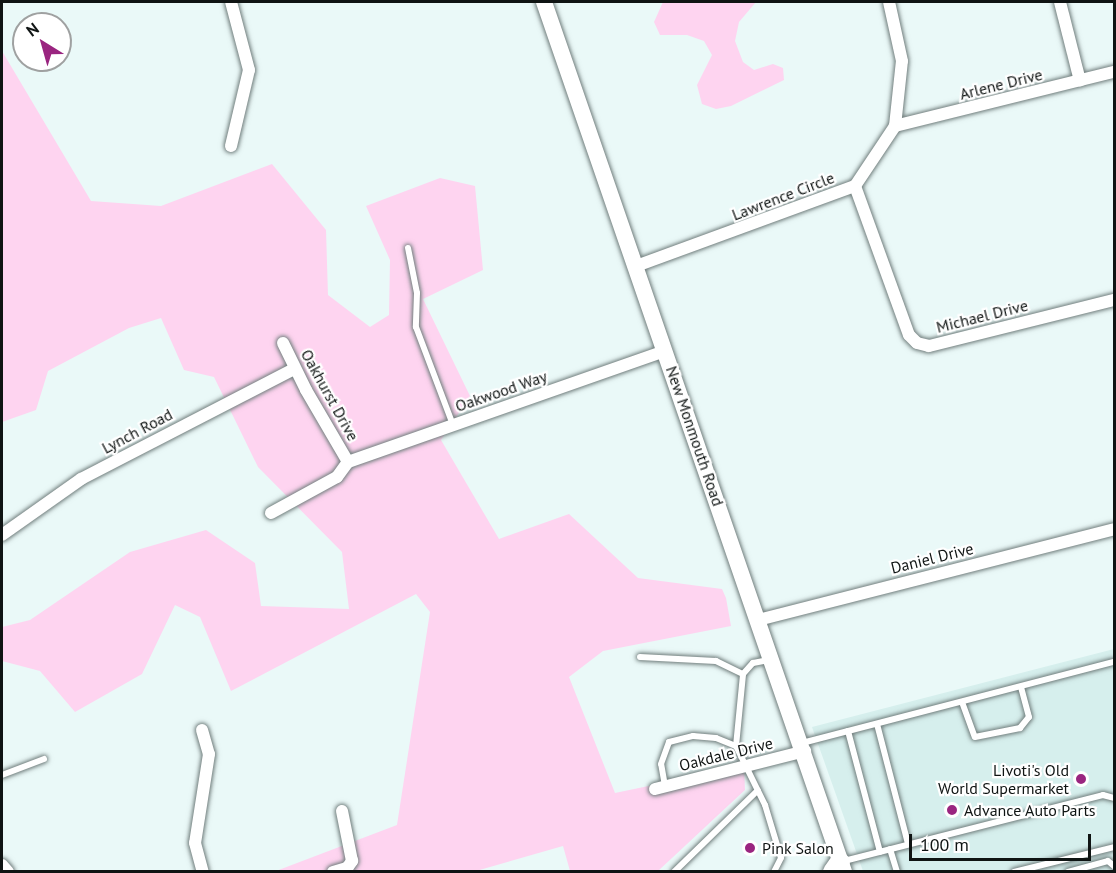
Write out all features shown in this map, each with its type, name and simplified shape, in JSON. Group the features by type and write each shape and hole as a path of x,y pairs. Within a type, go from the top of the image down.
{"main road":[{"name":"New Monmouth Road","path":"544,2 771,659 804,747 839,868"}],"street":[{"path":"231,2 249,70 231,146"},
{"name":"Lawrence Circle","path":"636,266 855,186 896,126 902,49 889,2"},
{"path":"1060,2 1080,81"},
{"name":"Arlene Drive","path":"896,126 1114,72"},
{"name":"Michael Drive","path":"855,186 909,335 917,343 929,346 1114,300"},
{"name":"Oakhurst Drive","path":"284,343 294,369 348,462"},
{"name":"Oakwood Way","path":"348,462 665,351"},
{"name":"Lynch Road","path":"2,535 81,479 294,369"},
{"path":"272,513 341,474 348,462"},
{"name":"Daniel Drive","path":"758,620 1114,529"},
{"path":"202,730 209,754 195,843 203,872"},
{"name":"Oakdale Drive","path":"660,787 747,765 804,747"},
{"path":"333,872 347,868 352,861 342,811"},
{"path":"2,865 8,872"}],"lane":[{"path":"408,248 417,293 416,327 453,425"},
{"path":"640,657 716,661 743,674"},
{"path":"735,746 743,674 753,663 771,659"},
{"path":"804,747 848,731 1114,662"},
{"path":"962,702 975,737 1020,728 1029,717 1021,687"},
{"path":"877,724 908,844"},
{"path":"848,731 880,852"},
{"path":"660,787 661,764 669,742 693,736 716,738 735,746 747,765 758,790 781,858 774,872"},
{"path":"2,775 44,759"},
{"path":"674,872 758,790"},
{"path":"839,868 908,844 1103,795 1114,798"},
{"path":"1014,872 1114,846"},
{"path":"890,849 897,872"},
{"path":"1068,872 1108,861 1114,866"}],"shaded area":[{"path":"663,2 756,2 739,22 735,41 743,62 754,70 773,64 783,68 784,80 731,106 716,109 702,104 697,85 712,55 704,41 687,35 660,35 654,22"},
{"path":"2,51 12,72 14,72 91,201 161,206 272,164 326,230 328,295 370,327 389,315 390,260 366,206 440,178 475,186 483,270 423,299 470,396 441,440 499,539 569,514 638,578 722,589 731,626 603,651 569,677 615,793 744,766 745,790 658,871 570,871 563,846 476,871 276,871 397,825 430,612 416,594 231,691 200,617 175,605 142,674 75,712 40,671 2,661 2,627 30,620 130,552 206,530 255,563 261,606 349,609 342,552 258,467 214,377 184,370 161,318 129,328 48,371 36,410 2,422"},
{"path":"1114,649 1114,871 863,871 812,727"}],"place":[{"name":"Livoti's Old World Supermarket","path":"1081,779"},
{"name":"Advance Auto Parts","path":"952,810"},
{"name":"Pink Salon","path":"750,848"}]}
